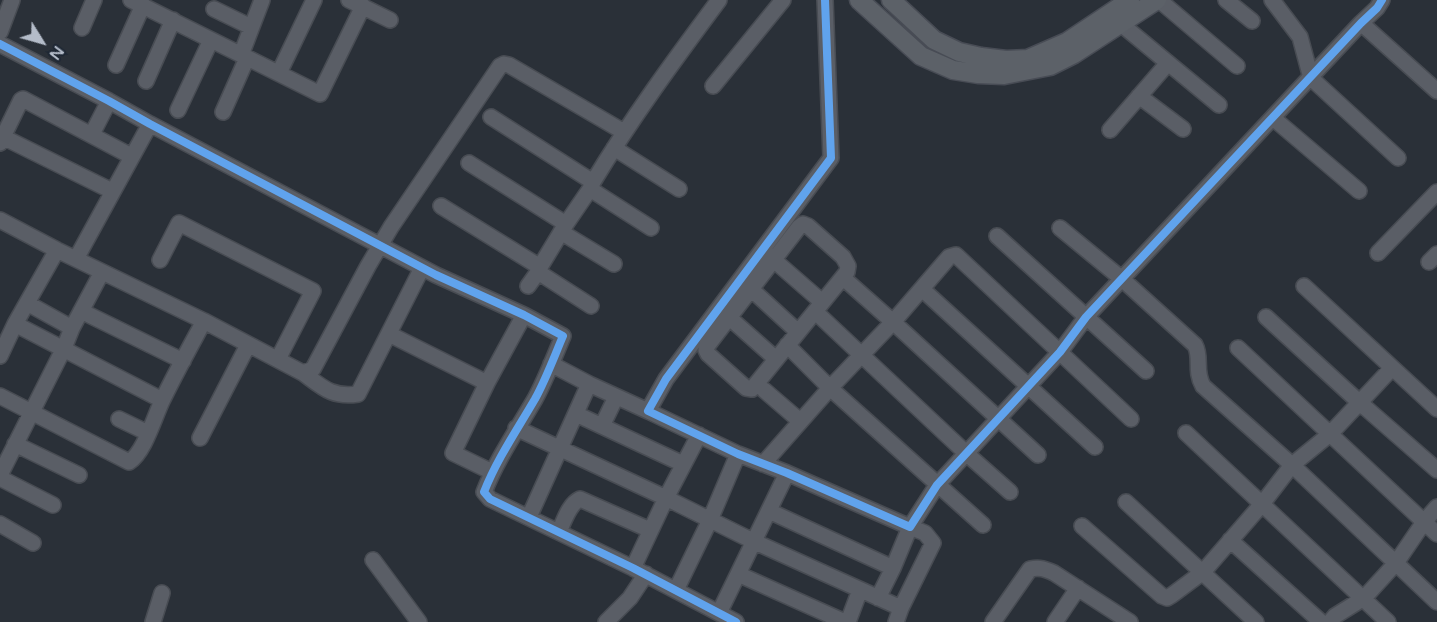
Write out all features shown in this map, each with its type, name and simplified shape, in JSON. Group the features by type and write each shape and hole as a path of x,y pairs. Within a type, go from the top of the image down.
{"main road":[{"path":"859,0 921,56 953,70 1004,75 1050,66 1074,54 1158,0"},
{"path":"891,0 934,40 959,52 1006,60 1028,58 1066,42 1130,0"}],"street":[{"path":"0,32 12,0"},
{"path":"82,28 94,0"},
{"path":"223,112 262,0"},
{"path":"279,73 314,0"},
{"path":"528,286 624,132 719,0"},
{"path":"712,86 783,0"},
{"path":"648,411 666,379 724,312 768,255 831,158 825,0"},
{"path":"1158,0 1237,66"},
{"path":"1226,0 1252,21"},
{"path":"1272,0 1300,37 1311,78 1398,158"},
{"path":"116,65 137,3 320,94 356,3 390,20"},
{"path":"878,598 910,528 937,485 1060,352 1086,317 1379,4"},
{"path":"214,9 251,27"},
{"path":"146,81 173,20"},
{"path":"1361,23 1437,91"},
{"path":"1121,24 1218,105"},
{"path":"178,110 211,40"},
{"path":"0,44 422,268 524,315 563,336 536,398 516,428 483,492 490,499 640,571 736,622"},
{"path":"1110,130 1168,63"},
{"path":"303,373 313,369 398,218 500,66 509,65 624,132"},
{"path":"1139,96 1183,129"},
{"path":"112,191 2,140 21,100 92,134 131,156"},
{"path":"92,134 109,101"},
{"path":"491,117 651,228"},
{"path":"1273,118 1359,191"},
{"path":"76,259 150,124"},
{"path":"614,148 679,189"},
{"path":"469,163 614,264"},
{"path":"1378,253 1437,192"},
{"path":"441,206 539,269 591,306"},
{"path":"0,220 278,359 303,373 324,389 345,396 358,394 422,268"},
{"path":"160,260 179,223 313,291 278,359"},
{"path":"803,224 843,257 848,266 847,272 821,310 798,332 752,390 740,383 706,350 724,312 751,289 768,255 803,224"},
{"path":"1060,228 1122,279 1195,345 1198,378 1203,386 1292,465 1437,602"},
{"path":"997,236 1146,371"},
{"path":"0,356 15,324 57,250"},
{"path":"768,255 861,354 1010,492"},
{"path":"763,464 949,257 956,255 1131,419"},
{"path":"53,505 0,476 102,272"},
{"path":"849,283 1038,455"},
{"path":"1304,286 1437,409"},
{"path":"751,289 798,332"},
{"path":"922,289 1095,447"},
{"path":"27,303 72,328"},
{"path":"81,310 183,361"},
{"path":"724,312 776,359"},
{"path":"492,472 453,453 524,315"},
{"path":"1266,317 1437,470"},
{"path":"0,396 129,462 135,458 162,400 204,321"},
{"path":"15,324 162,400"},
{"path":"389,334 487,383"},
{"path":"200,438 248,345"},
{"path":"787,345 830,388 983,525"},
{"path":"1238,348 1437,534"},
{"path":"516,428 878,598 898,615 933,543 925,532 910,528 787,473 738,454 551,364"},
{"path":"1082,526 1167,598 1203,572 1262,504 1292,465 1330,434 1392,368"},
{"path":"529,517 590,384"},
{"path":"764,390 800,421"},
{"path":"602,426 616,397"},
{"path":"576,414 682,464"},
{"path":"118,419 148,433"},
{"path":"1186,433 1388,622"},
{"path":"606,622 630,598 640,571 650,530 682,464 699,435"},
{"path":"15,444 79,474"},
{"path":"676,590 710,520 738,454"},
{"path":"719,613 787,473"},
{"path":"559,531 572,505 580,499 650,530"},
{"path":"1126,501 1256,622"},
{"path":"1330,622 1335,616 1364,598 1396,563 1437,507"},
{"path":"769,512 893,568"},
{"path":"0,524 33,543"},
{"path":"1230,540 1321,622"},
{"path":"374,560 419,622"},
{"path":"993,622 1030,570 1038,567 1045,568 1130,622"},
{"path":"738,574 846,622 861,590"},
{"path":"1055,622 1078,588"},
{"path":"153,622 162,592"}],"cycle path":[{"path":"825,0 831,158 666,379 648,411 738,454 910,527 937,485 1060,352 1086,317 1377,8 1382,0"},
{"path":"0,44 436,275 524,315 563,336 539,391 501,456 484,492 490,499 633,568 736,622"}]}
